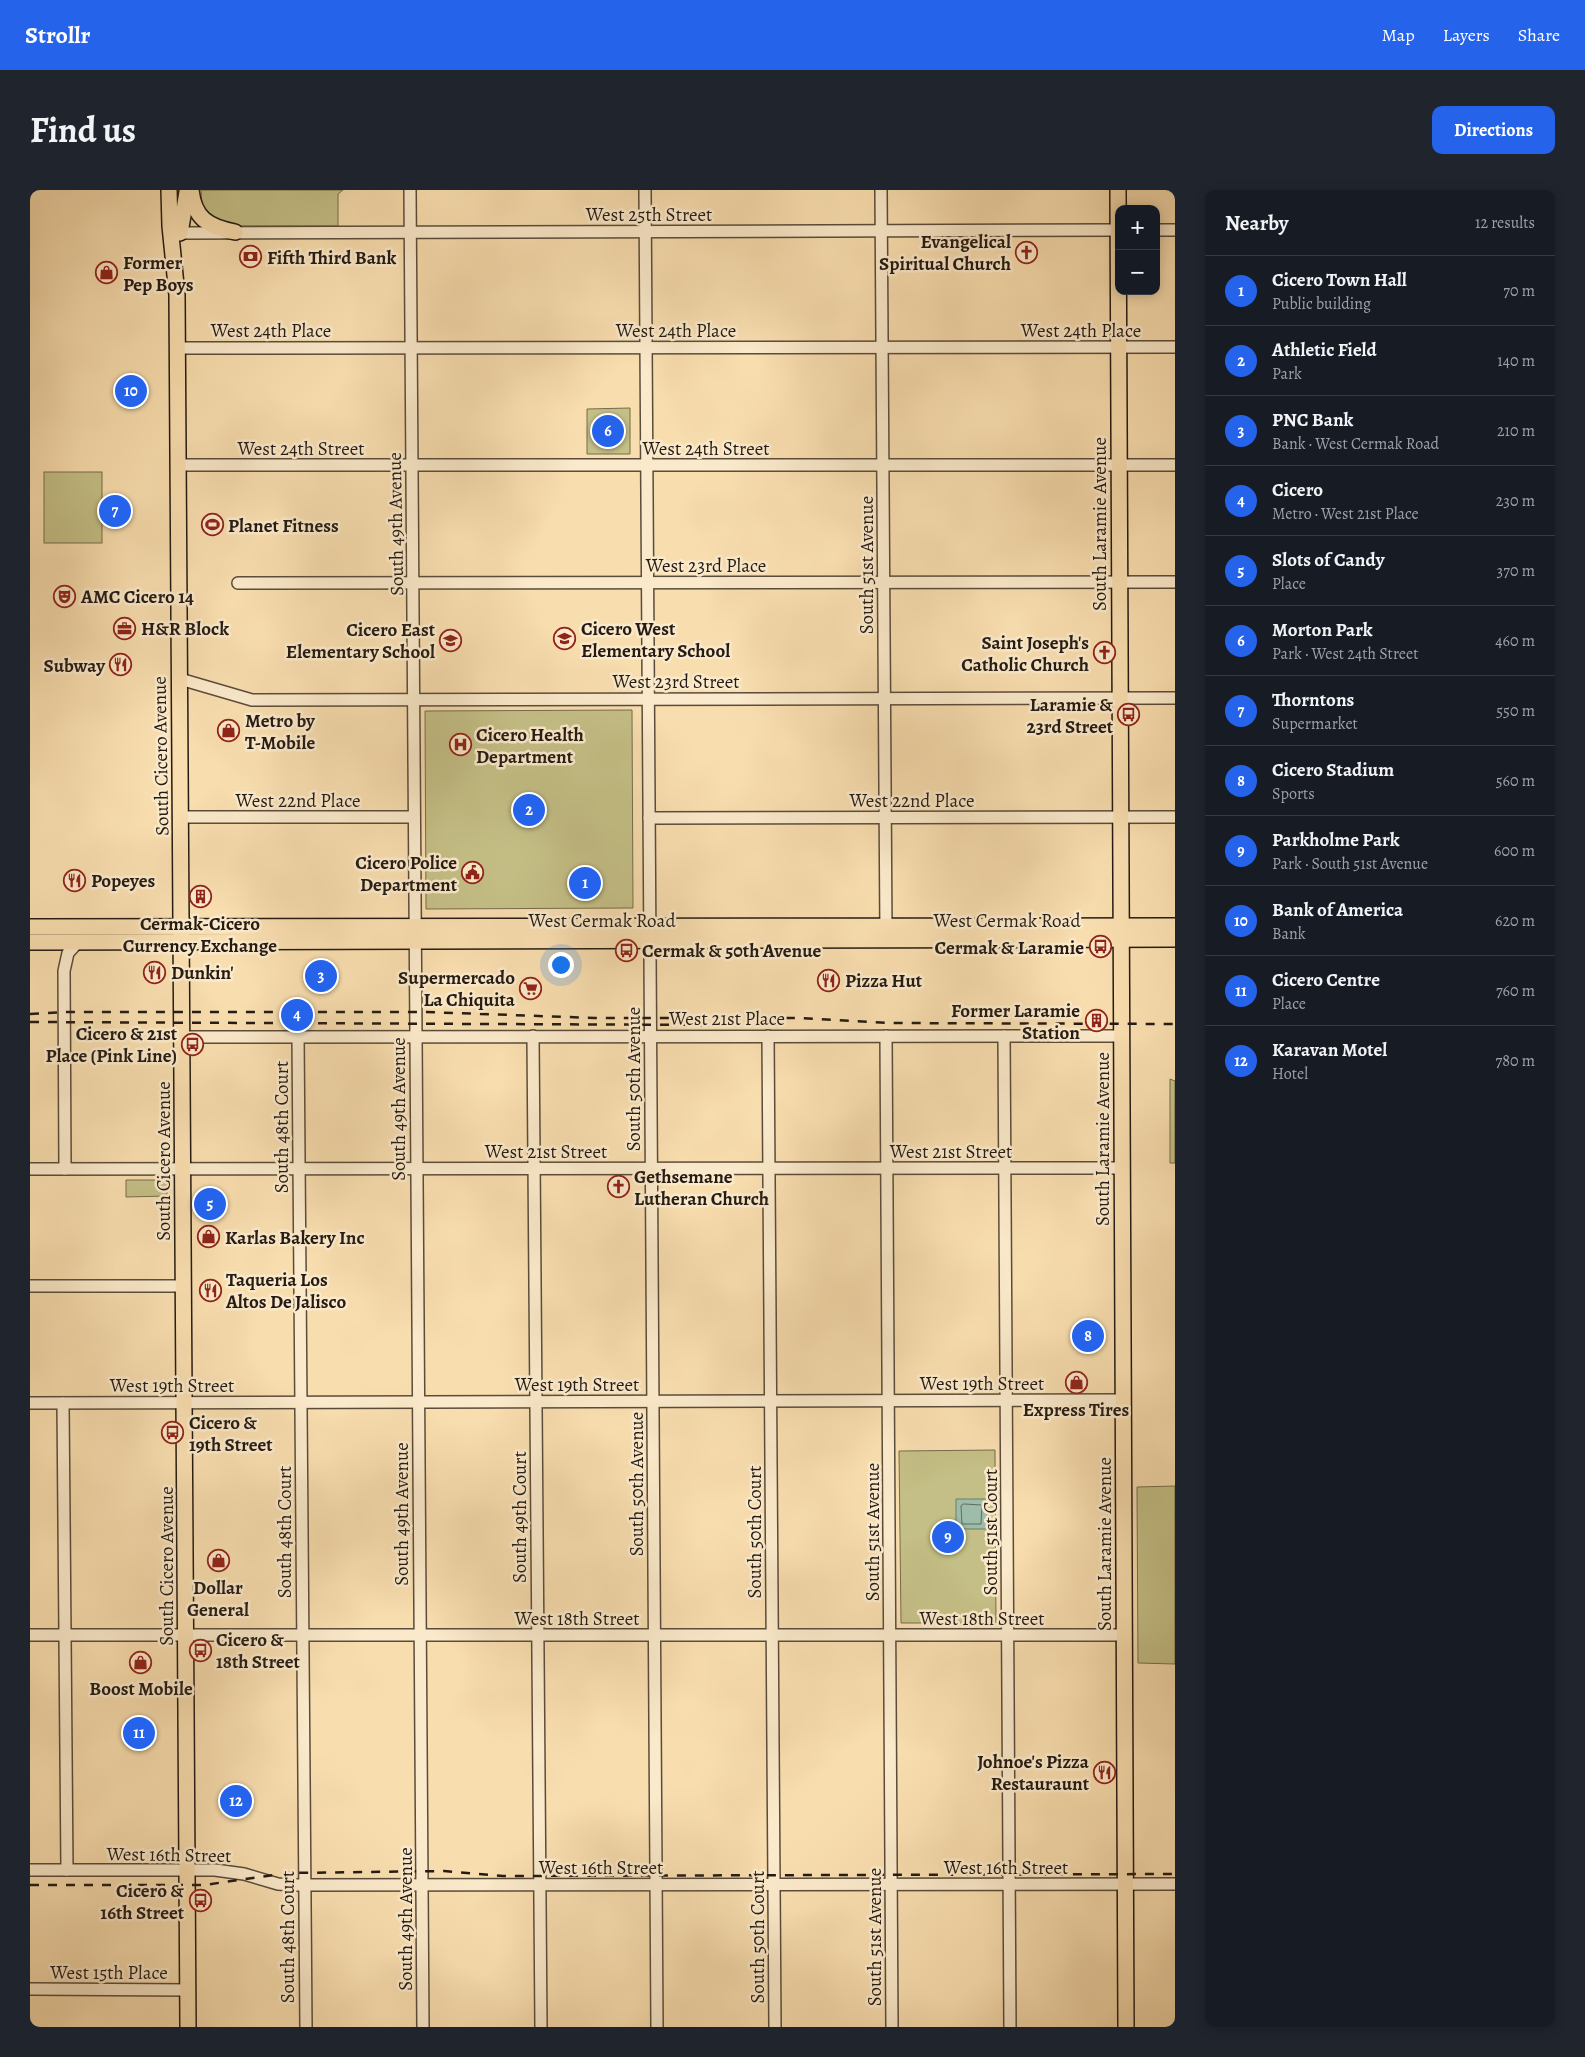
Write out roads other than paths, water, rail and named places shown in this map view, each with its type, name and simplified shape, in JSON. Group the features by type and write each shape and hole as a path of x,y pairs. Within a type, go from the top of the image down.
{"main road":[{"name":"South Cicero Avenue","path":"168,190 177,295"},
{"name":"South Cicero Avenue","path":"179,190 180,232 177,348 188,2027"},
{"path":"180,232 189,190"},
{"path":"189,190 196,212 202,219 223,230 235,232"},
{"name":"South Laramie Avenue","path":"1118,190 1118,205"},
{"name":"South Laramie Avenue","path":"1118,250 1126,2027"},
{"name":"West Cermak Road","path":"1122,933 1175,926"},
{"name":"West Cermak Road","path":"30,927 182,934 1122,933 1175,939"},
{"name":"West Cermak Road","path":"30,942 78,942 182,934"}],"street":[{"name":"South 49th Avenue","path":"410,190 423,2027"},
{"name":"South 50th Avenue","path":"645,190 657,2027"},
{"name":"South 51st Avenue","path":"881,190 886,933"},
{"name":"West 25th Street","path":"180,232 1115,230"},
{"path":"1160,230 1175,230"},
{"name":"West 24th Place","path":"177,348 1175,347"},
{"name":"West 24th Street","path":"178,465 1175,465"},
{"name":"West 23rd Place","path":"238,583 1175,582"},
{"name":"West 23rd Street","path":"180,679 252,700 1175,698"},
{"name":"West 22nd Place","path":"181,817 414,818"},
{"name":"West 22nd Place","path":"649,818 1175,817"},
{"path":"65,1169 64,971 68,953 78,942"},
{"name":"South 48th Court","path":"298,1036 306,2027"},
{"name":"South 49th Court","path":"533,1036 541,2027"},
{"name":"South 50th Court","path":"768,1036 775,2027"},
{"name":"South 51st Avenue","path":"886,1036 892,2027"},
{"name":"South 51st Court","path":"1004,1036 1010,2027"},
{"name":"West 21st Place","path":"183,1037 1121,1036"},
{"name":"West 21st Street","path":"30,1169 1122,1168"},
{"path":"30,1286 184,1286"},
{"name":"West 19th Street","path":"30,1403 1123,1400"},
{"path":"63,1403 67,1870"},
{"name":"West 18th Street","path":"30,1635 1124,1635"},
{"name":"West 16th Street","path":"30,1870 228,1871 278,1884 304,1885 1175,1884"},
{"name":"West 15th Place","path":"30,1990 188,1990"}],"water":[{"path":"956,1499 987,1499 987,1529 960,1529 956,1526"}],"railway":[{"path":"30,1014 64,1012 426,1012 595,1018 799,1018 890,1023 1175,1024"},
{"path":"30,1022 720,1025"},
{"path":"30,1885 204,1885 288,1873 444,1871 503,1876 1175,1874"}],"place":[{"name":"Evangelical Spiritual Church","path":"1027,252"},
{"name":"Fifth Third Bank","path":"251,257"},
{"name":"Former Pep Boys","path":"107,273"},
{"name":"Bank of America","path":"131,391"},
{"name":"Morton Park","path":"608,431"},
{"name":"Thorntons","path":"115,511"},
{"name":"Planet Fitness","path":"212,525"},
{"name":"AMC Cicero 14","path":"65,596"},
{"name":"H&R Block","path":"125,628"},
{"name":"Cicero West Elementary School","path":"565,639"},
{"name":"Cicero East Elementary School","path":"451,640"},
{"name":"Saint Joseph's Catholic Church","path":"1105,653"},
{"name":"Subway","path":"121,665"},
{"name":"Laramie & 23rd Street","path":"1129,715"},
{"name":"Metro by T-Mobile","path":"229,731"},
{"name":"Cicero Health Department","path":"460,745"},
{"name":"Athletic Field","path":"529,810"},
{"name":"Cicero Police Department","path":"473,873"},
{"name":"Popeyes","path":"75,880"},
{"name":"Cicero Town Hall","path":"585,883"},
{"name":"Cermak-Cicero Currency Exchange","path":"200,897"},
{"name":"Cermak & Laramie","path":"1100,947"},
{"name":"Cermak & 50th Avenue","path":"626,950"},
{"name":"Dunkin'","path":"155,972"},
{"name":"PNC Bank","path":"321,976"},
{"name":"Pizza Hut","path":"829,980"},
{"name":"Supermercado La Chiquita","path":"531,988"},
{"name":"Cicero","path":"297,1015"},
{"name":"Former Laramie Station","path":"1096,1021"},
{"name":"Cicero & 21st Place (Pink Line)","path":"193,1044"},
{"name":"Gethsemane Lutheran Church","path":"618,1187"},
{"name":"Slots of Candy","path":"210,1204"},
{"name":"Karlas Bakery Inc","path":"209,1237"},
{"name":"Taqueria Los Altos De Jalisco","path":"210,1290"},
{"name":"Cicero Stadium","path":"1088,1336"},
{"name":"Express Tires","path":"1076,1383"},
{"name":"Cicero & 19th Street","path":"173,1433"},
{"name":"Parkholme Park","path":"948,1537"},
{"name":"Dollar General","path":"218,1561"},
{"name":"Cicero & 18th Street","path":"200,1650"},
{"name":"Boost Mobile","path":"141,1662"},
{"name":"Cicero Centre","path":"139,1733"},
{"name":"Johnoe's Pizza Restauraunt","path":"1105,1772"},
{"name":"Karavan Motel","path":"236,1801"},
{"name":"Cicero & 16th Street","path":"200,1901"}]}
